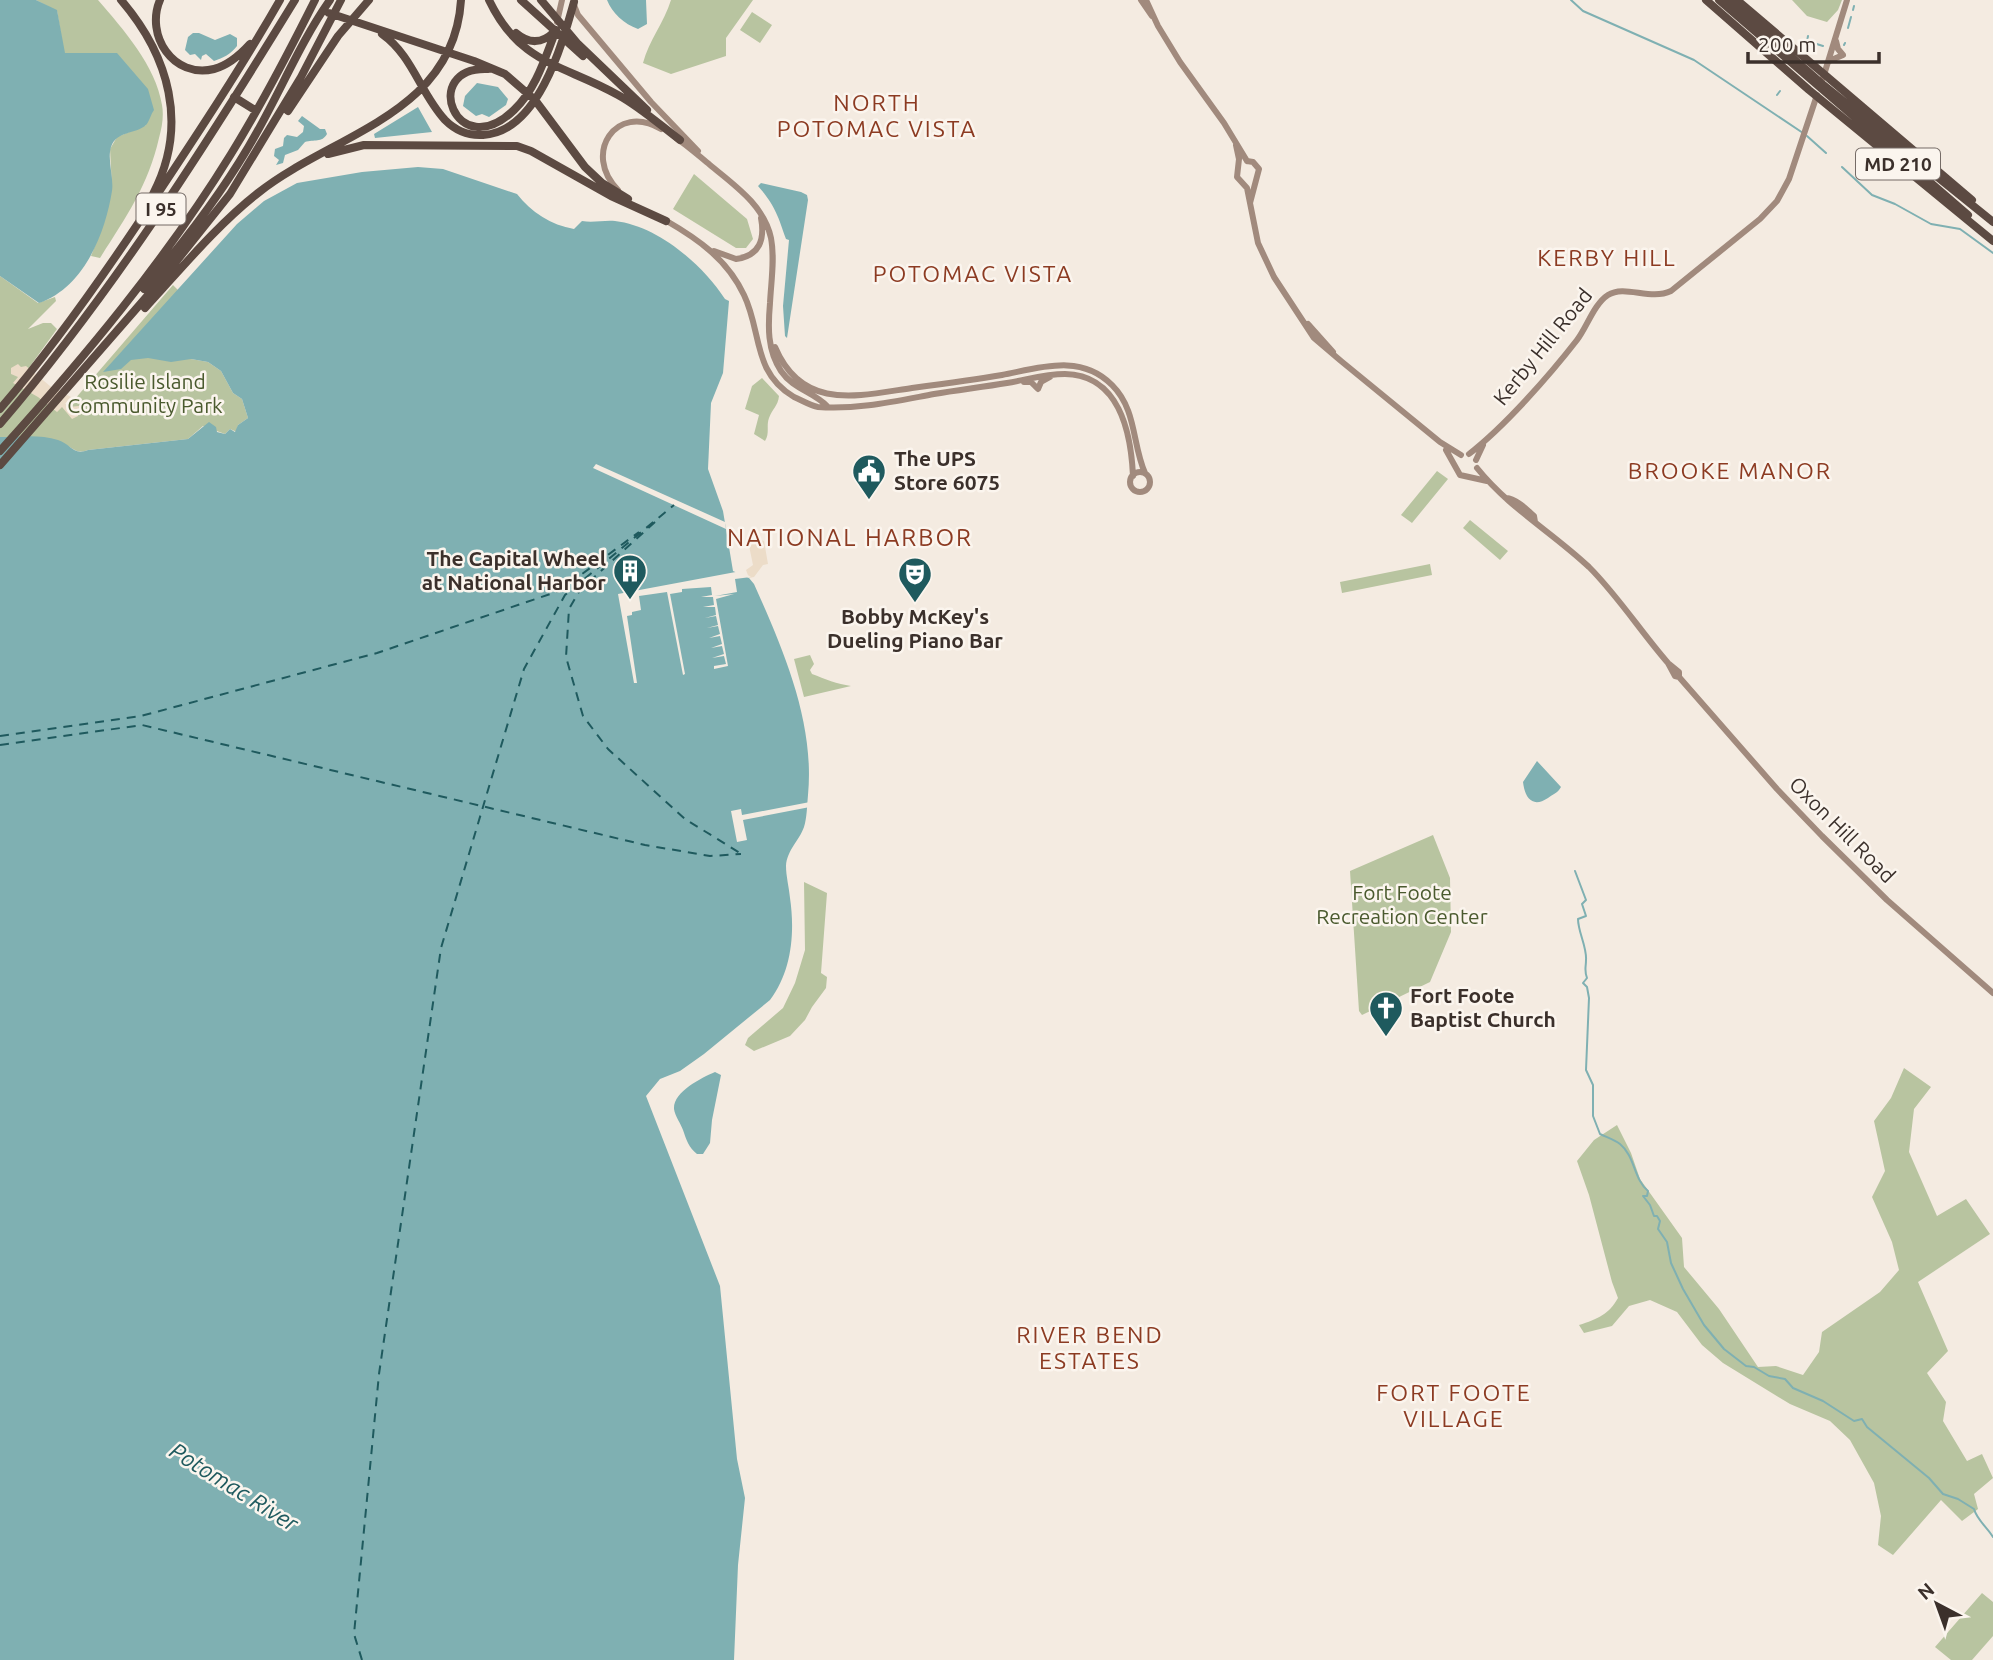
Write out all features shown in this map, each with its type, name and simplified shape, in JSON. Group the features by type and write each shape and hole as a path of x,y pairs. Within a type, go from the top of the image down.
{"highway":[{"path":"121,0 140,23 159,56 171,108 170,144 166,159 156,188 136,226"},
{"path":"160,0 155,24 161,45 176,61 194,69 209,70 229,62 241,54 267,23"},
{"name":"I 95","path":"0,424 7,407 75,317 199,132 280,0"},
{"path":"290,0 498,70 520,86 547,116 585,167 602,183 628,199"},
{"name":"I 95","path":"7,407 56,356 112,282 295,0"},
{"name":"I 95","path":"0,451 99,337 189,217 232,152 316,0"},
{"path":"99,337 184,241 222,189 256,134 309,33 330,0"},
{"name":"I 95","path":"0,465 76,381 190,246 230,194 302,77 341,0"},
{"path":"230,194 323,57 369,0"},
{"path":"76,381 235,212 271,183 382,120 422,90 443,62 451,46 457,29 461,0"},
{"path":"491,0 512,28 527,40 545,39 556,30"},
{"path":"491,0 509,31 535,56 620,96 680,140"},
{"path":"521,0 680,140"},
{"path":"533,0 547,0"},
{"path":"541,0 577,47"},
{"name":"MD 210","path":"1706,0 1809,90 1990,238"},
{"path":"1719,0 1954,201 1990,238"},
{"path":"1727,0 1820,86 1993,220"},
{"name":"MD 210","path":"1737,0 1993,220"},
{"path":"374,29 396,45 445,120 460,132 489,135 507,128 525,112 539,94 554,62 574,1"},
{"path":"460,144 500,137 509,133 528,116 553,76 563,49 569,19"},
{"path":"498,70 469,71 453,85 450,99 459,120 481,128 514,110 537,77 556,30"},
{"path":"234,97 255,110"},
{"path":"302,164 353,147 507,145 524,148 611,197 666,221"}],"main road":[{"path":"556,30 562,0"},
{"path":"1144,0 1147,12 1247,161"},
{"path":"1828,62 1847,0"},
{"path":"574,1 578,15 645,95 759,210 773,248 769,333 771,348 781,371 798,388 821,399 827,406"},
{"path":"1828,62 1843,55 1838,49 1836,37"},
{"name":"Kerby Hill Road","path":"1465,455 1484,443 1567,352 1608,295 1622,292 1658,295 1671,291 1769,210 1785,187 1828,62"},
{"path":"719,172 680,140 643,121 629,122 611,133 603,148 602,164 612,184 628,199 709,249 726,266 744,296 753,320 758,351 775,380 792,396 817,407 866,406 1059,374 1085,377 1102,387 1121,410 1133,461 1130,486 1136,492 1142,493 1151,483 1139,460 1128,408 1112,384 1100,375 1072,365 1054,364 1000,375 856,396 828,395 813,390 793,376 780,359 769,333"},
{"path":"1236,145 1237,177 1244,183 1258,243 1274,277 1314,338 1440,442 1476,464 1487,481"},
{"path":"1238,166 1247,161 1253,162 1259,169 1250,205"},
{"path":"1244,183 1255,181"},
{"path":"709,249 736,259 755,252 760,246 763,234 759,210"},
{"path":"1015,382 1031,382 1038,389 1041,382 1059,374"},
{"path":"959,390 966,384 991,380 1000,375"},
{"path":"1440,442 1451,456 1457,473 1487,481"},
{"name":"Kerby Hill Road","path":"1476,464 1484,443"},
{"path":"1455,466 1465,455"},
{"path":"1468,476 1474,473 1476,464"},
{"path":"1133,476 1145,473"},
{"name":"Oxon Hill Road","path":"1487,481 1534,516 1535,522 1595,574 1668,663 1671,671 1812,826 1887,900 1993,993"}],"green space":[{"path":"36,0 98,0 146,62 159,90 163,109 162,122 149,171 135,201 100,258 91,256 103,225 112,188 110,149 117,137 146,125 64,53 57,11"},
{"path":"671,0 753,0 726,38 726,56 671,74 643,63"},
{"path":"1792,0 1842,0 1838,10 1827,22 1807,16"},
{"path":"752,12 772,25 760,43 740,30"},
{"path":"694,174 747,219 753,239 746,248 736,248 673,209"},
{"name":"Rosilie Island Community Park","path":"0,276 38,303 55,297 56,301 28,329 51,323 57,329 28,369 68,407 173,285 180,292 191,359 208,362 221,371 233,393 242,399 248,418 238,425 237,432 230,429 225,434 203,426 188,439 80,452 47,440 0,437"},
{"path":"762,378 779,396 769,418 765,441 754,434 759,415 745,409 752,386"},
{"path":"1437,471 1448,479 1412,523 1401,515"},
{"path":"1470,520 1508,551 1500,560 1463,528"},
{"path":"1430,564 1432,575 1342,593 1340,582"},
{"path":"810,655 814,664 810,670 812,674 851,686 804,697 794,659"},
{"name":"Fort Foote Recreation Center","path":"1433,835 1450,878 1451,932 1430,982 1362,1015 1359,1011 1350,871"},
{"path":"804,882 827,893 821,973 827,977 826,988 805,1020 790,1036 754,1051 745,1045 748,1038 783,1008 795,983 805,950"},
{"path":"1904,1068 1931,1087 1914,1109 1909,1152 1937,1216 1966,1199 1990,1234 1918,1282 1948,1351 1927,1373 1946,1402 1943,1421 1967,1461 1982,1454 1993,1478 1974,1494 1978,1509 1962,1521 1941,1500 1893,1555 1878,1545 1881,1516 1874,1483 1850,1440 1830,1421 1790,1404 1723,1363 1702,1345 1677,1312 1650,1300 1629,1306 1612,1326 1584,1333 1579,1325 1602,1315 1618,1298 1577,1161 1594,1140 1617,1125 1640,1179 1682,1238 1684,1267 1719,1309 1758,1367 1776,1366 1803,1375 1819,1352 1822,1332 1880,1292 1899,1270 1892,1242 1872,1197 1885,1171 1874,1121 1891,1098"},
{"path":"1982,1593 1993,1602 1993,1636 1972,1660 1951,1660 1935,1647"}],"shaded area":[{"path":"18,364 21,367 26,366 50,386 71,397 65,404 68,407 79,406 78,416 72,419 62,407 57,412 13,383 18,377 11,374 11,368"},
{"path":"747,536 764,541 768,564 763,565 754,577 749,578 746,570 753,565"}],"water":[{"path":"0,0 36,0 57,10 65,53 117,53 148,89 154,110 146,125 117,138 111,147 112,191 109,208 89,258 80,273 68,285 39,303 0,276"},
{"path":"607,0 646,0 647,24 638,29 628,24 615,14"},
{"path":"193,33 215,40 230,34 237,38 237,46 217,60 214,61 206,54 201,60 185,50 188,37"},
{"path":"477,83 498,87 508,99 506,105 489,117 482,114 476,116 463,106 465,96"},
{"path":"418,107 432,132 375,138 374,134"},
{"path":"302,116 320,129 325,129 327,134 320,140 305,142 298,150 285,155 283,163 276,165 279,160 274,156 275,149 283,146 284,138 287,135 297,137 303,132 304,126 298,121"},
{"name":"Potomac River","path":"418,167 443,169 517,194 542,217 566,227 574,229 582,221 611,221 647,230 691,260 729,301 723,373 711,403 708,469 723,511 733,571 749,578 754,584 786,660 802,713 809,768 806,816 802,832 787,860 792,938 787,964 777,989 770,1000 704,1054 680,1071 660,1079 646,1096 720,1286 737,1459 745,1498 738,1565 734,1660 0,1660 0,437 51,438 79,452 188,439 209,422 216,427 217,432 225,434 230,429 235,432 238,425 248,418 242,399 233,393 221,371 208,362 191,359 171,362 148,358 131,360 121,369 103,372 237,224 264,201 297,183 362,172"},
{"path":"761,183 801,192 807,195 808,200 787,338 783,306 789,240 786,239 772,205 758,186"},
{"path":"1537,761 1561,787 1543,801 1534,802 1528,797 1523,782"},
{"path":"715,1072 721,1075 710,1143 703,1154 697,1154 688,1143 674,1109 675,1103 689,1086"}],"pier":[{"path":"596,464 725,522 726,529 593,468"},
{"path":"741,571 751,577 735,579 737,592 715,596 734,594 716,599 728,666 714,669 714,666 726,664 724,656 712,658 724,654 722,646 711,648 722,644 720,636 709,638 720,634 718,626 707,628 718,625 716,616 705,618 716,615 715,607 703,607 714,605 713,597 701,597 712,595 711,587 682,589 682,592 670,594 685,674 683,675 667,592 639,596 641,610 627,616 637,683 634,683 618,594"},
{"path":"810,802 810,807 743,820 747,840 737,842 731,811 741,809 742,815"}],"waterway":[{"path":"1571,0 1583,11 1694,60 1803,133"},
{"path":"1853,10 1854,6"},
{"path":"1848,28 1851,17"},
{"path":"1806,47 1808,36"},
{"path":"1807,41 1823,46"},
{"path":"1777,95 1780,91"},
{"path":"1807,136 1826,153"},
{"path":"1842,167 1872,195 1931,224 1960,229 1993,253"},
{"path":"1575,871 1586,900 1582,904 1586,916 1578,919 1586,955 1587,978 1583,983 1587,987 1589,998 1586,1070 1593,1085 1593,1116 1600,1134 1625,1149 1640,1181 1648,1191 1647,1196 1643,1196 1654,1216 1660,1221 1658,1229 1667,1242 1671,1263 1704,1325 1724,1349 1746,1366 1754,1367 1769,1376 1785,1379 1793,1388 1823,1401 1854,1421 1862,1419 1867,1427 1929,1478 1943,1494 1974,1509 1993,1537"}],"ferry route":[{"path":"362,1660 354,1634 379,1374 441,948 524,669 565,595 674,505"},
{"path":"655,522 580,590 569,609 566,657 583,716 608,749 685,819 740,853"},
{"path":"0,736 141,716 377,653 559,591 639,532"},
{"path":"0,745 142,725 645,845 710,856 741,854"}],"place":[{"name":"The UPS Store 6075","path":"869,501"},
{"name":"The Capital Wheel at National Harbor","path":"630,601"},
{"name":"Bobby McKey's Dueling Piano Bar","path":"915,604"},
{"name":"Fort Foote Baptist Church","path":"1386,1038"}],"district":[{"name":"NORTH POTOMAC VISTA","path":"877,116"},
{"name":"KERBY HILL","path":"1607,258"},
{"name":"POTOMAC VISTA","path":"973,274"},
{"name":"BROOKE MANOR","path":"1730,471"},
{"name":"NATIONAL HARBOR","path":"850,538"},
{"name":"RIVER BEND ESTATES","path":"1090,1348"},
{"name":"FORT FOOTE VILLAGE","path":"1454,1406"}]}
